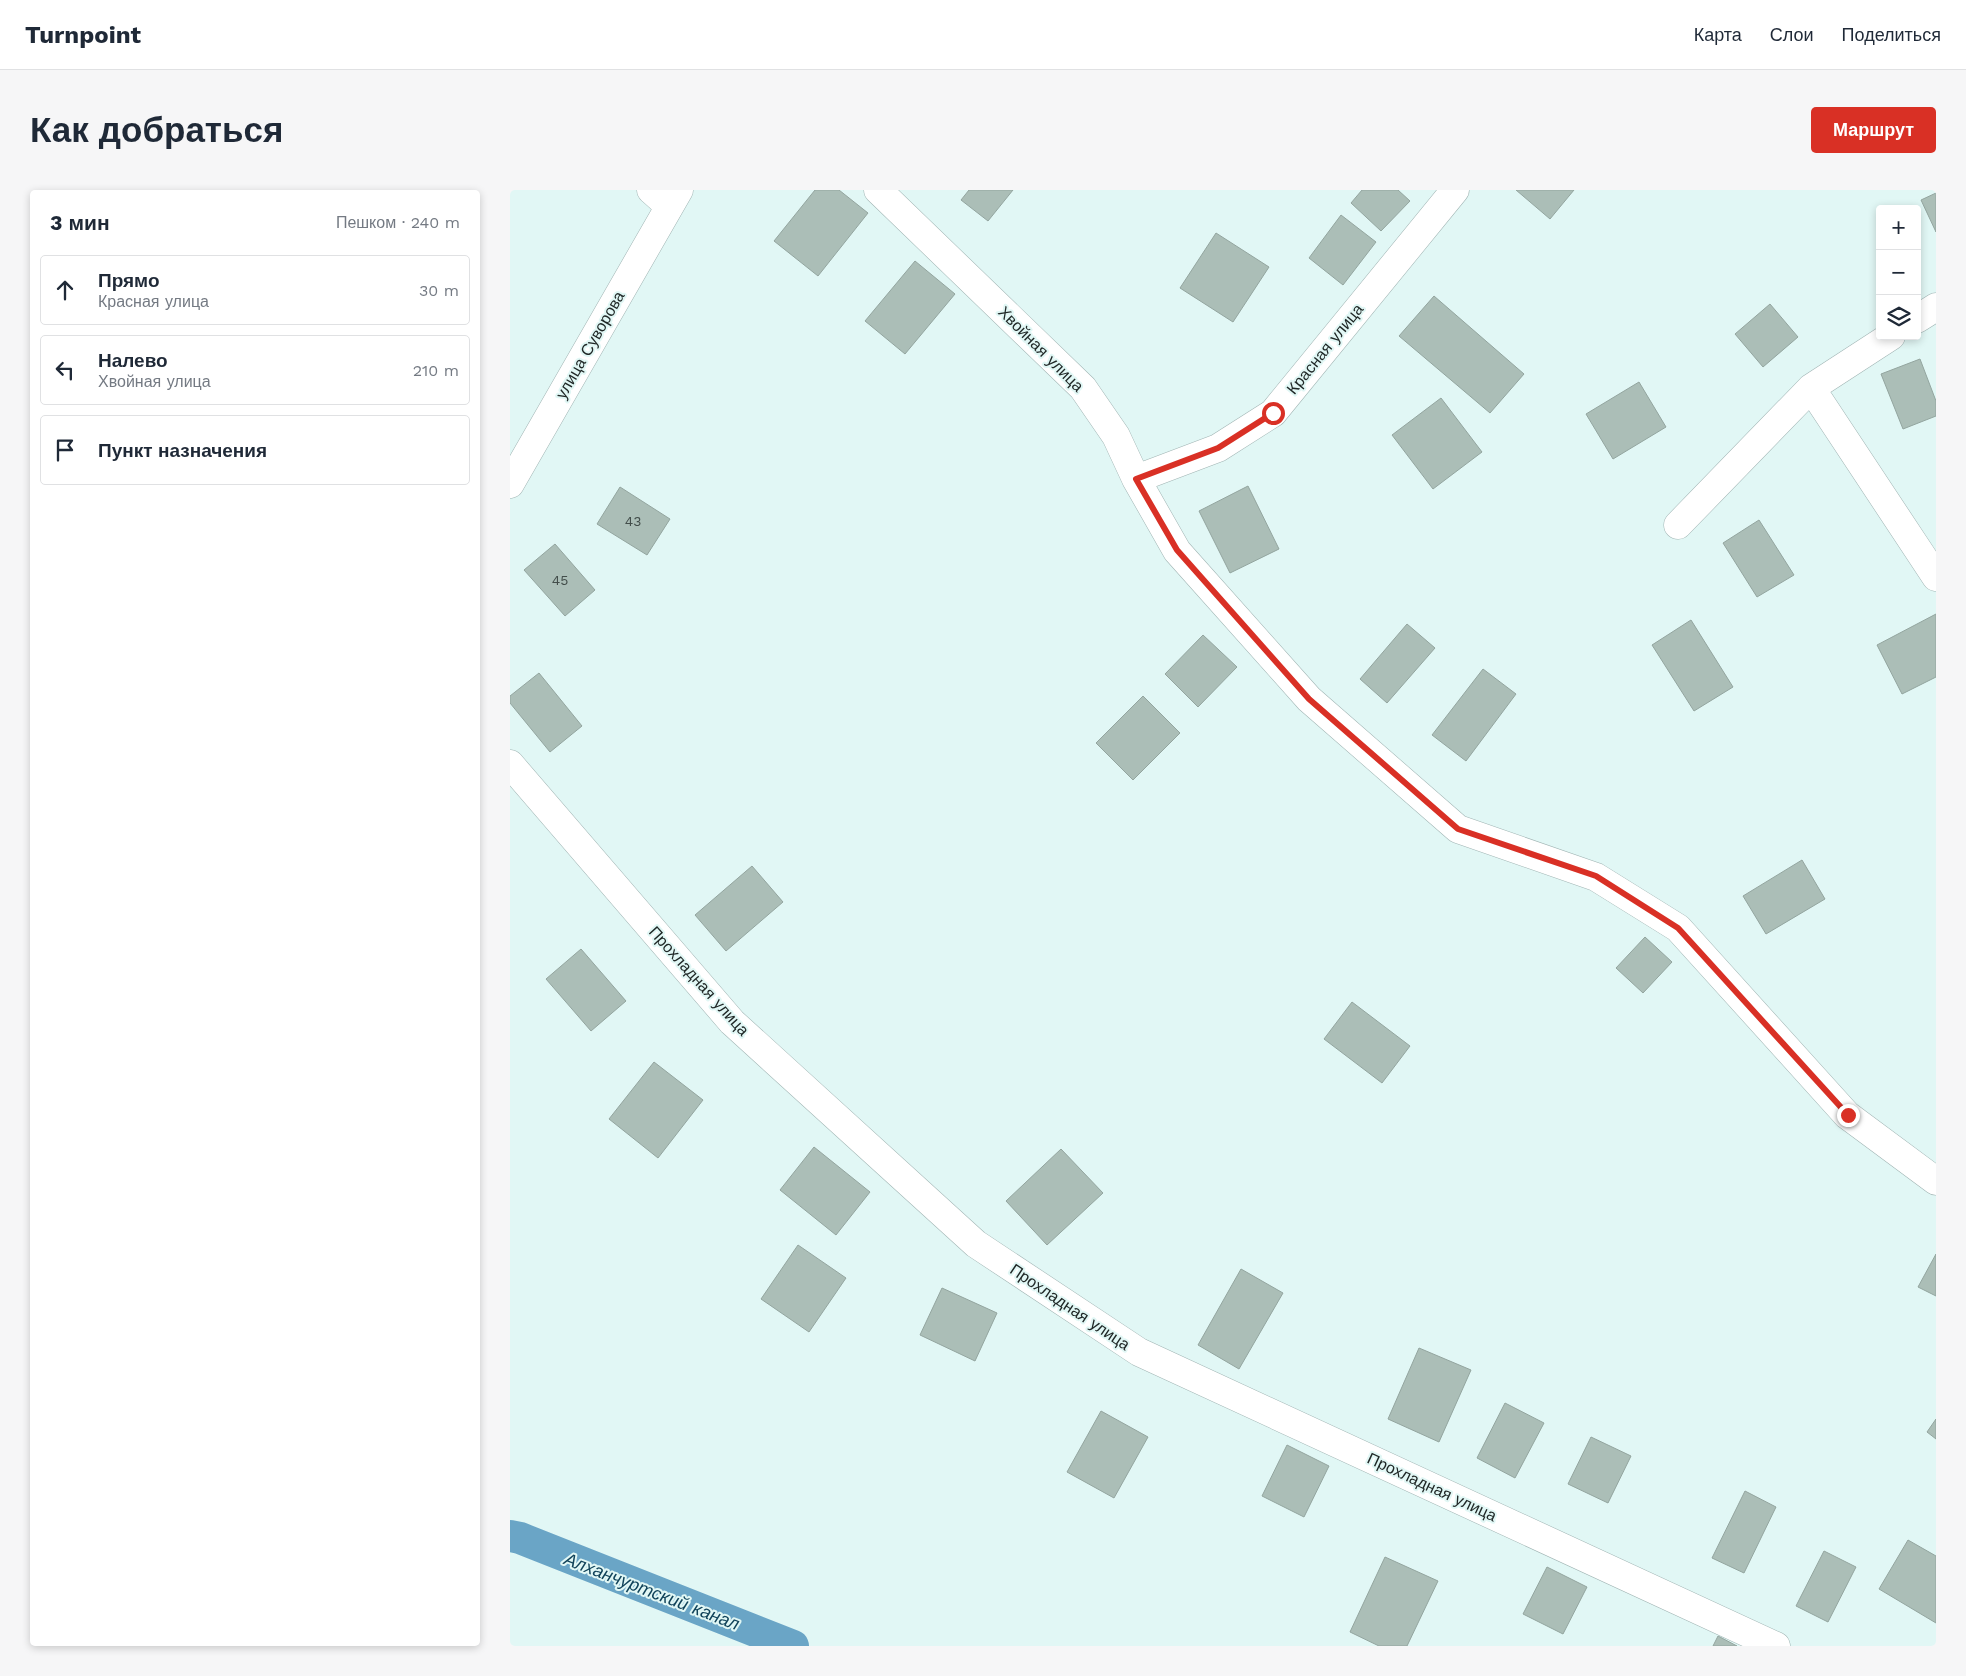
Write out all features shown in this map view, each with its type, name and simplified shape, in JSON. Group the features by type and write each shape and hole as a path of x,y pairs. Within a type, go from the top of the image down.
{"street":[{"name":"Хвойная улица","path":"878,190 1083,388 1116,436 1136,479 1177,550 1309,699 1458,829 1596,876 1678,928 1848,1115 1936,1181"},
{"name":"Красная улица","path":"1136,479 1218,448 1273,413 1456,190"},
{"name":"улица Суворова","path":"510,484 666,195"},
{"path":"1921,316 1936,307"},
{"path":"1678,525 1811,388 1885,340"},
{"path":"1811,388 1936,576"},
{"name":"Прохладная улица","path":"510,764 732,1022 976,1244 1139,1352 1776,1646"}],"building":[{"path":"815,190 839,190 868,213 818,276 774,241"},
{"path":"969,190 1013,190 988,221 961,200"},
{"path":"1362,190 1398,190 1410,201 1381,231 1351,203"},
{"path":"1516,190 1574,190 1550,219"},
{"path":"1936,193 1936,232 1921,200"},
{"path":"1341,215 1376,242 1343,285 1309,258"},
{"path":"1216,233 1269,267 1233,322 1180,288"},
{"path":"915,261 955,294 905,354 865,321"},
{"path":"1434,296 1524,374 1490,413 1399,336"},
{"path":"1770,304 1798,337 1763,367 1735,334"},
{"path":"1920,359 1936,401 1936,416 1903,429 1881,374"},
{"path":"1639,382 1666,427 1613,459 1586,414"},
{"path":"1441,398 1482,452 1433,489 1392,435"},
{"path":"1248,486 1279,549 1230,573 1199,511"},
{"path":"620,487 670,519 647,555 597,524"},
{"path":"1759,520 1794,575 1757,597 1723,543"},
{"path":"555,544 595,590 565,616 524,570"},
{"path":"1936,614 1936,677 1902,694 1877,645"},
{"path":"1691,620 1733,687 1694,711 1652,645"},
{"path":"1407,624 1435,648 1387,703 1360,679"},
{"path":"1203,635 1237,667 1198,707 1165,674"},
{"path":"1483,669 1516,694 1466,761 1432,735"},
{"path":"539,673 582,726 550,752 510,703 510,696"},
{"path":"1143,696 1180,733 1133,780 1096,743"},
{"path":"1802,860 1825,899 1766,934 1743,896"},
{"path":"752,866 783,902 726,951 695,915"},
{"path":"1645,937 1672,962 1643,993 1616,968"},
{"path":"581,949 626,1001 591,1031 546,979"},
{"path":"1352,1002 1410,1046 1382,1083 1324,1039"},
{"path":"654,1062 703,1100 658,1158 609,1119"},
{"path":"814,1147 870,1192 836,1235 780,1190"},
{"path":"1061,1149 1103,1193 1047,1245 1006,1201"},
{"path":"798,1245 846,1278 809,1332 761,1299"},
{"path":"1936,1254 1936,1296 1918,1287"},
{"path":"1241,1269 1283,1293 1239,1369 1198,1345"},
{"path":"942,1288 997,1313 975,1361 920,1335"},
{"path":"1419,1348 1471,1370 1439,1442 1388,1419"},
{"path":"1505,1403 1544,1423 1515,1478 1477,1458"},
{"path":"1101,1411 1148,1437 1114,1498 1067,1472"},
{"path":"1936,1419 1936,1439 1927,1432"},
{"path":"1591,1437 1631,1456 1608,1503 1568,1484"},
{"path":"1287,1445 1329,1466 1304,1517 1262,1496"},
{"path":"1745,1491 1776,1507 1744,1573 1712,1558"},
{"path":"1908,1540 1936,1556 1936,1623 1879,1589"},
{"path":"1824,1551 1856,1567 1828,1622 1796,1606"},
{"path":"1385,1557 1438,1581 1407,1646 1379,1646 1350,1632"},
{"path":"1547,1567 1587,1587 1563,1634 1523,1614"},
{"path":"1718,1636 1737,1646 1713,1646"}],"waterway":[{"name":"Алханчуртский канал","path":"510,1536 520,1538 793,1646"}],"route":[{"path":"1273,413 1218,448 1136,479 1177,550 1309,699 1458,829 1596,876 1678,928 1848,1115"}]}
